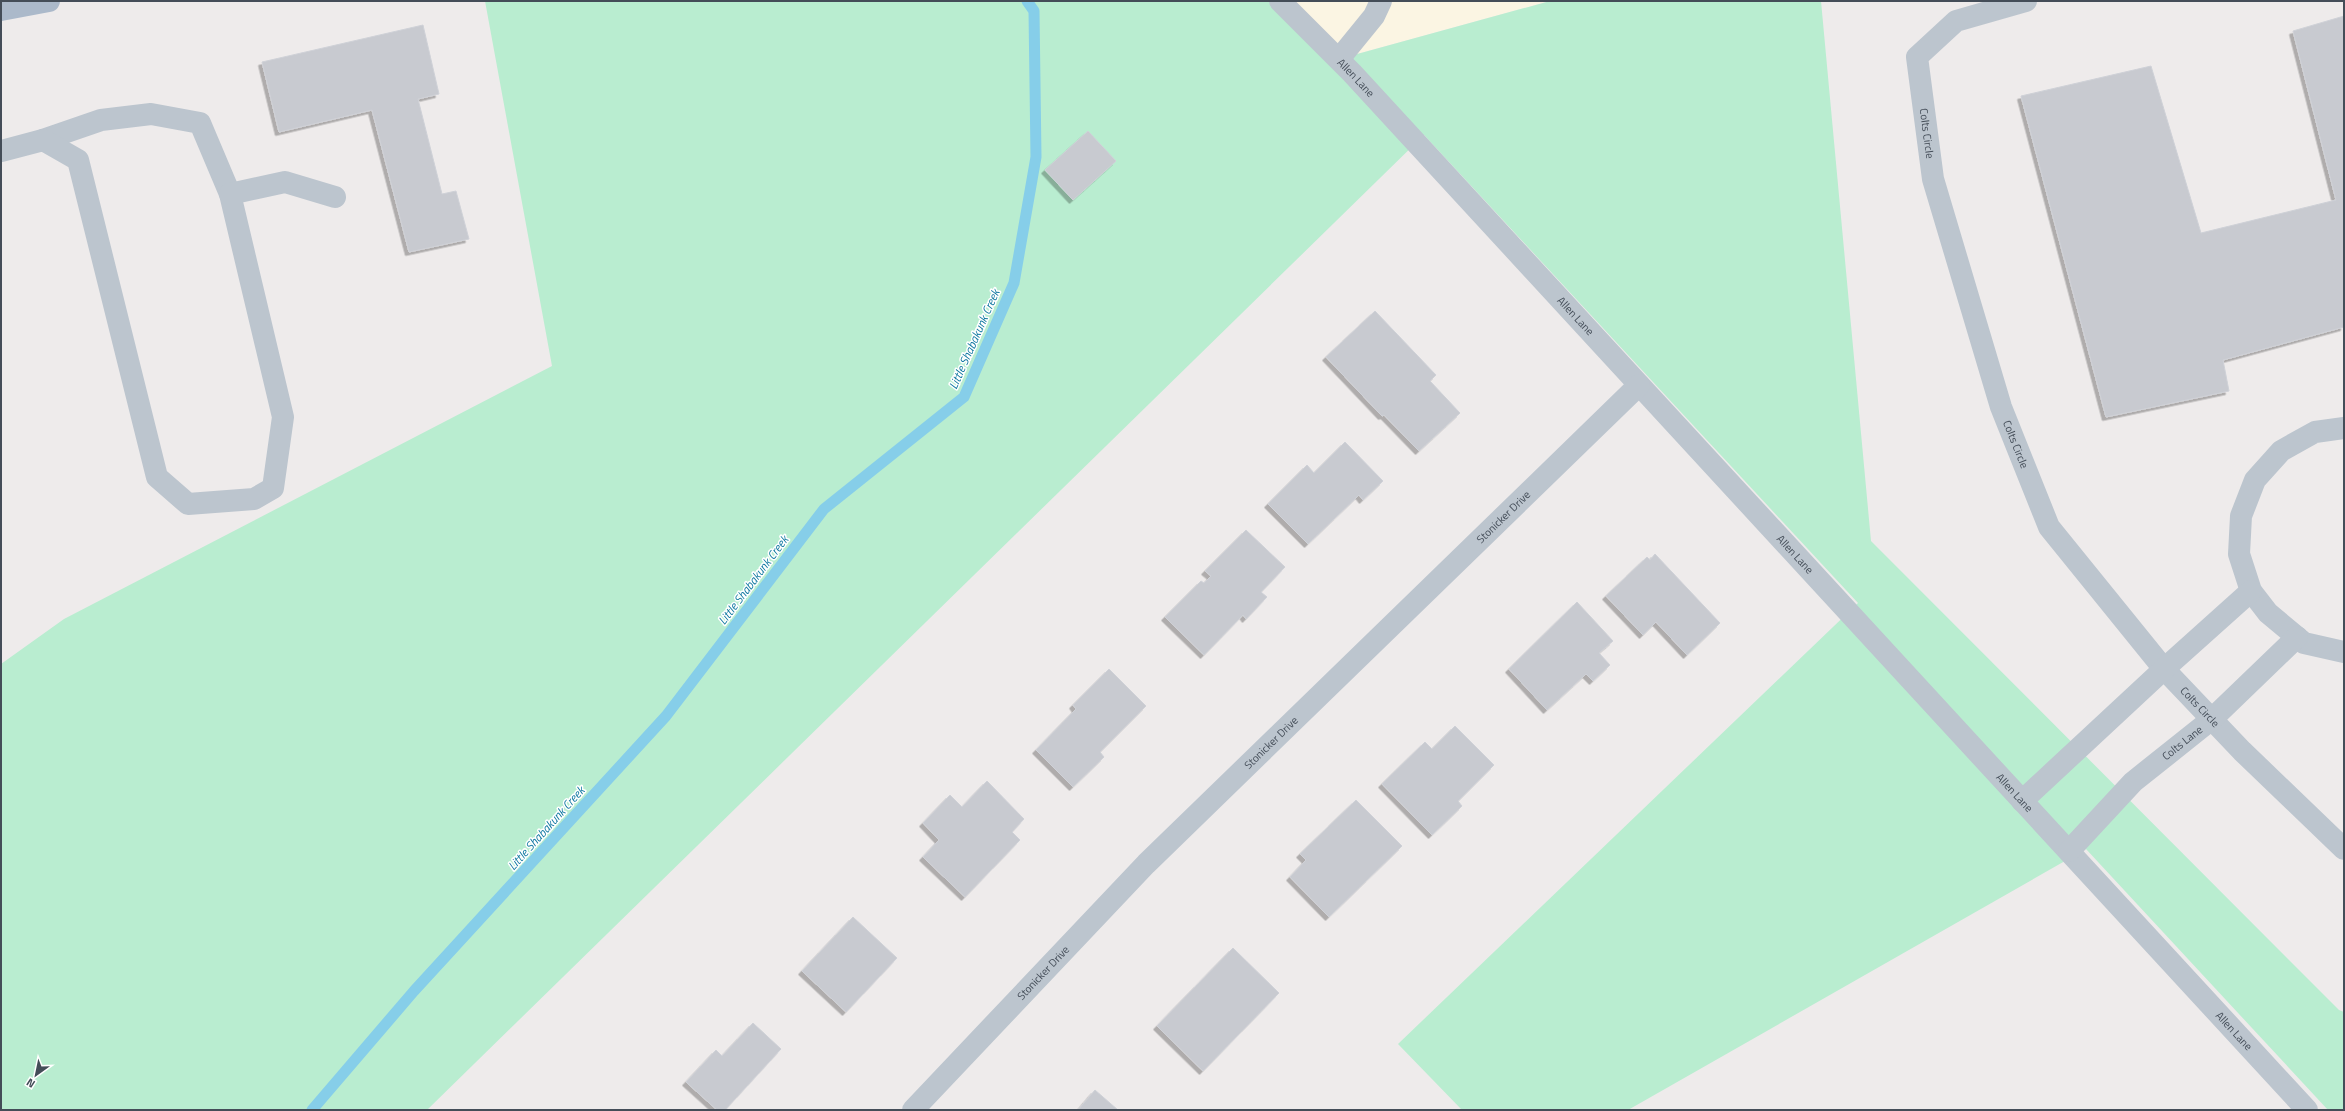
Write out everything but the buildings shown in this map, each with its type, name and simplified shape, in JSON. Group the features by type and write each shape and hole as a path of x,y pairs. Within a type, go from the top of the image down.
{"main road":[{"path":"1,10 49,1"}],"street":[{"name":"Allen Lane","path":"1280,1 1339,60 2307,1110"},
{"path":"1339,60 1374,16 1381,1"},
{"name":"Colts Circle","path":"2026,1 1956,21 1917,57 1933,179 2001,407 2049,527 2164,669 2212,719 2344,849"},
{"path":"1,151 43,140 101,120 151,114 200,123 230,194 283,417 273,488 254,500 188,504 157,477 78,160 43,140"},
{"path":"230,194 285,182 335,198"},
{"name":"Stonicker Drive","path":"913,1110 1146,864 1639,385"},
{"path":"2344,428 2315,432 2281,451 2255,480 2241,516 2239,554 2251,591 2268,613 2304,642 2344,652"},
{"path":"2022,801 2164,669 2251,591"},
{"name":"Colts Lane","path":"2068,851 2132,782 2212,719 2297,637"}],"shaded area":[{"path":"1280,1 1550,1 1339,59"}],"green space":[{"path":"485,1 1280,1 1339,59 1550,1 1821,1 1871,541 2339,1010 2344,1012 2344,1110 2328,1110 2086,849 1628,1110 1462,1110 1398,1044 1858,603 1424,135 427,1110 1,1110 1,664 64,619 552,366"}],"waterway":[{"name":"Little Shabakunk Creek","path":"312,1110 414,991 666,716 824,509 964,397 1014,283 1036,157 1034,11 1027,1"}]}
